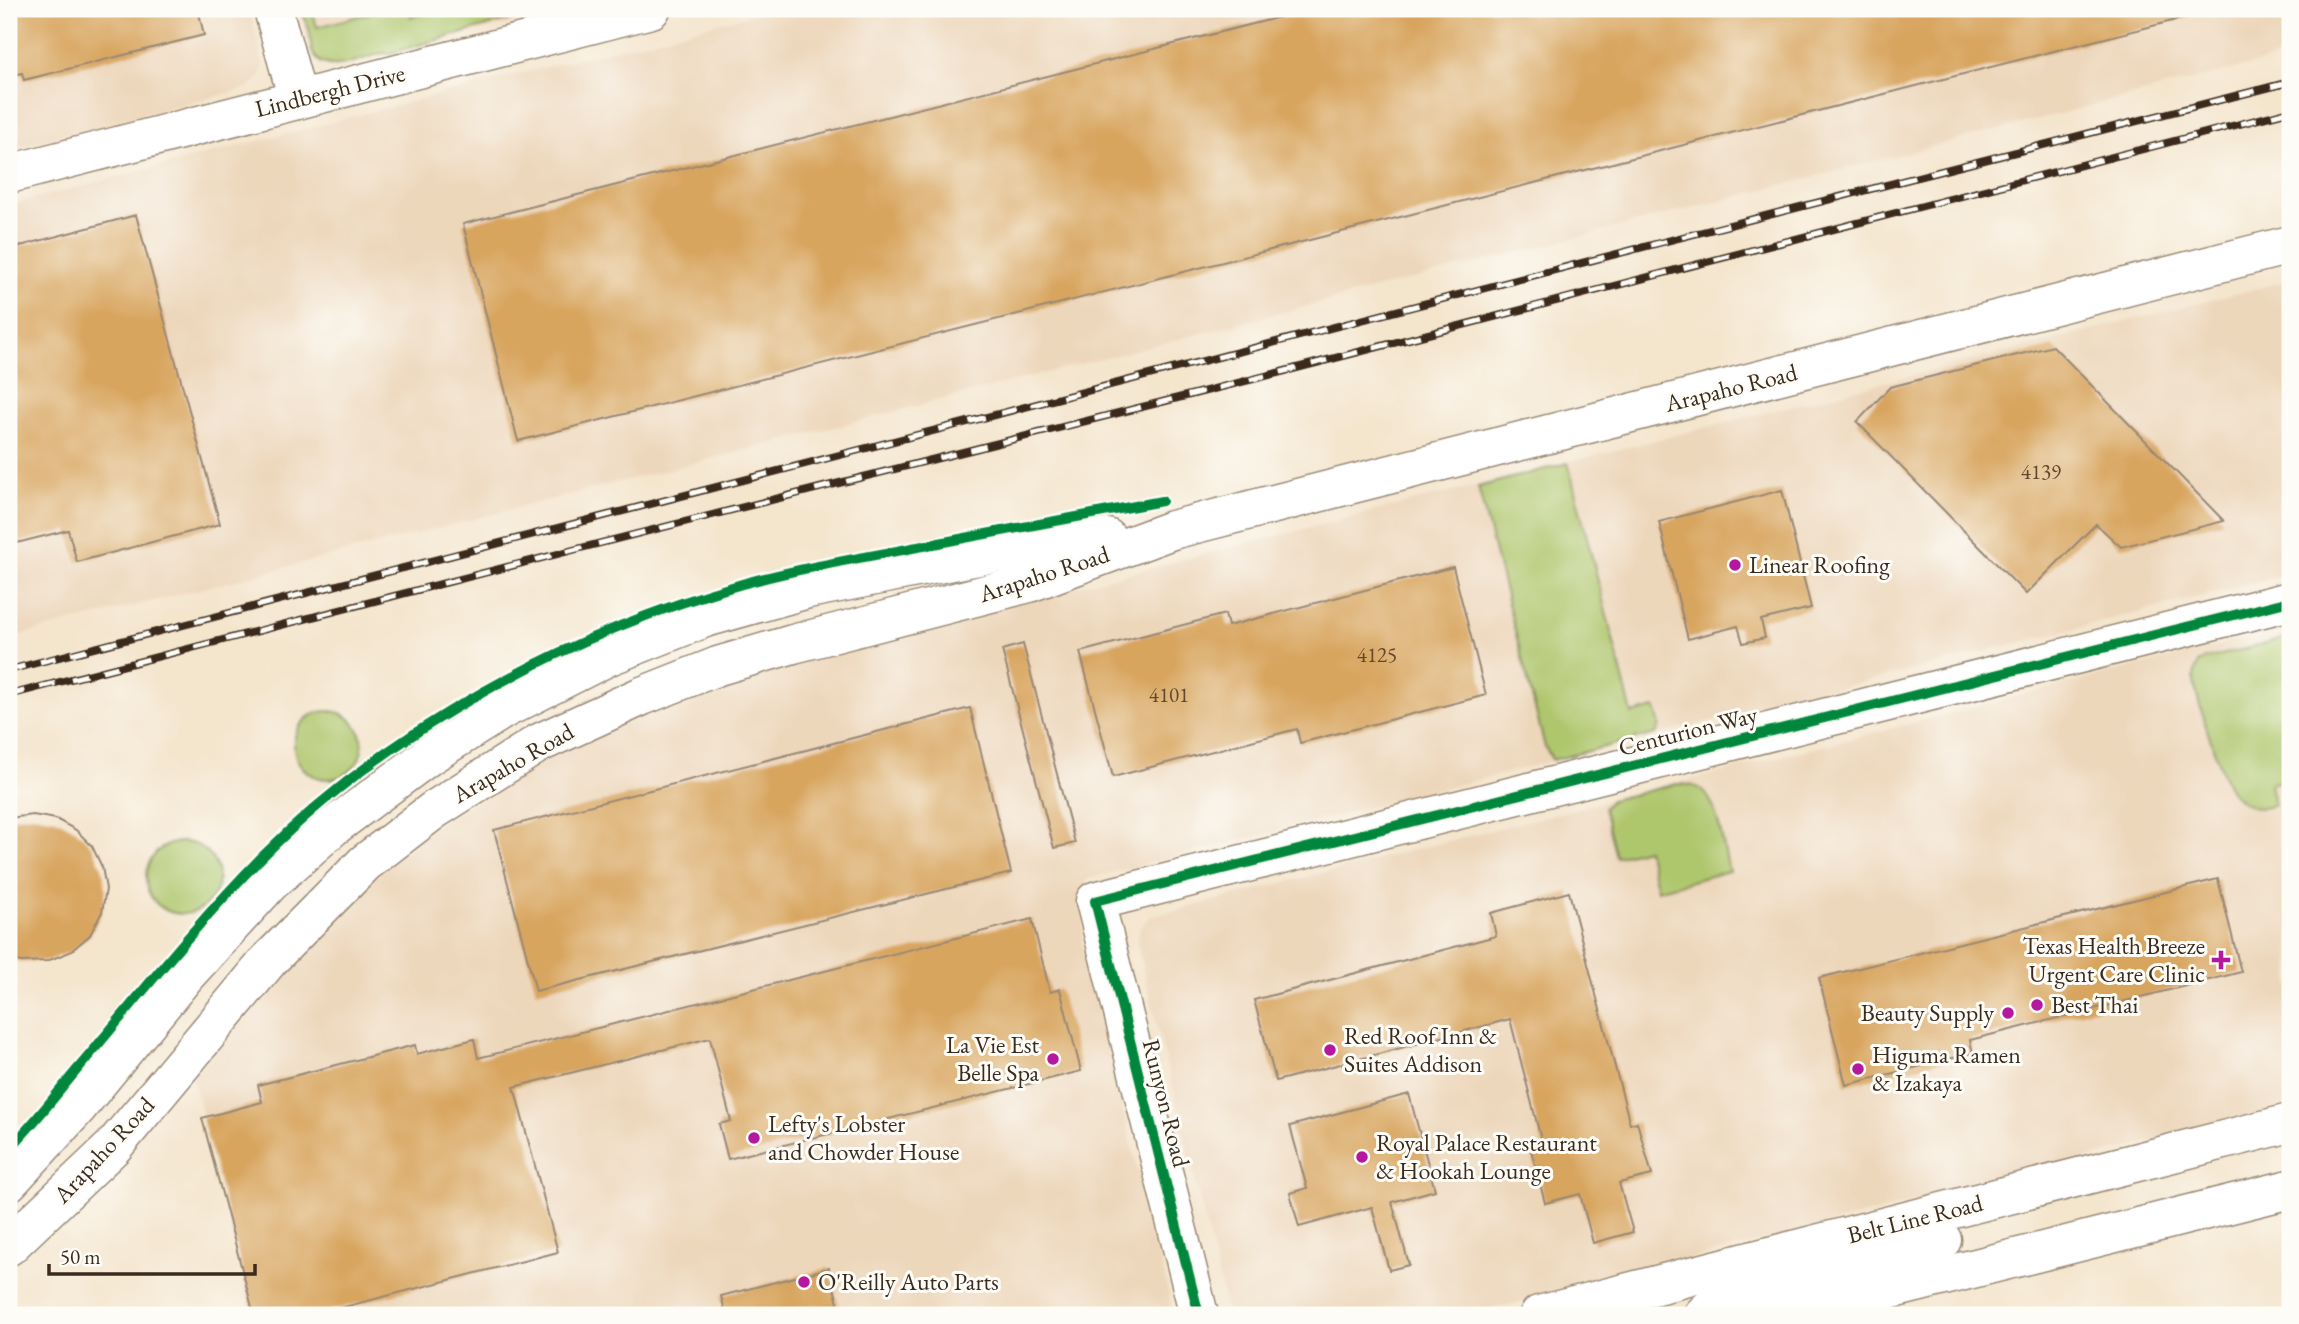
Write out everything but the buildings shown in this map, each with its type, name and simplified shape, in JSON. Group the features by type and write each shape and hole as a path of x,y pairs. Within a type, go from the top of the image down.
{"main road":[{"path":"272,9 298,100"},
{"name":"Lindbergh Drive","path":"9,174 651,9"},
{"name":"Arapaho Road","path":"9,1246 113,1147 269,960 365,863 434,810 539,743 642,695 718,666 793,644 1029,583 1172,530 2290,245"},
{"name":"Arapaho Road","path":"9,1182 78,1108 186,975 261,893 333,827 430,755 504,709 609,656 705,618 808,589 1009,550 1172,530"},
{"name":"Centurion Way","path":"1095,901 2290,601"},
{"path":"333,827 365,863"},
{"name":"Runyon Road","path":"1095,901 1199,1315"},
{"name":"Belt Line Road","path":"1539,1315 2290,1124"},
{"path":"1789,1315 2282,1190"},
{"path":"1826,1306 1843,1275 1860,1264 1894,1252 1975,1231 1988,1200"},
{"path":"1703,1315 1708,1310 1803,1286 1828,1266 1836,1239"}],"shaded area":[{"path":"9,9 249,9 263,63 260,77 248,88 9,150"},
{"path":"300,9 567,9 334,67 319,64 310,51"},
{"path":"773,9 2290,9 2290,55 9,638 9,205"},
{"path":"2290,280 2290,574 1087,879 1082,946 1174,1315 255,1315 192,1075 323,921 436,825 595,732 692,691 1015,602"},
{"path":"2290,627 2290,1107 1470,1315 1228,1315 1137,943 1140,927 1150,917"}],"green space":[{"path":"300,9 311,9 317,27 386,9 409,9 411,17 443,9 562,9 334,65 325,64 312,51 309,28"},
{"path":"1568,463 1632,714 1655,708 1660,726 1656,734 1553,760 1545,747 1478,487"},
{"path":"2290,637 2290,779 2270,784 2274,804 2257,808 2241,801 2228,784 2204,719 2194,675 2198,663 2206,659"},
{"path":"328,711 341,714 352,721 359,732 362,745 359,758 352,769 341,776 328,779 315,776 304,769 297,758 294,745 297,732 304,721 315,714"},
{"path":"1676,784 1697,787 1708,797 1720,828 1729,871 1657,890 1647,849 1616,857 1604,808 1611,800"},
{"path":"182,842 202,848 212,858 218,878 212,898 202,908 182,914 162,908 152,898 146,878 152,858 162,848"}],"railway":[{"path":"9,670 2290,82"},
{"path":"9,695 1289,370 2290,111"}],"cycle path":[{"path":"9,1149 192,933 262,857 366,767 424,727 485,691 612,629 742,584 830,564 1162,501"},
{"path":"1199,1315 1095,901 2290,601"}],"place":[{"name":"Linear Roofing","path":"1735,565"},
{"name":"Texas Health Breeze Urgent Care Clinic","path":"2221,960"},
{"name":"Best Thai","path":"2037,1005"},
{"name":"Beauty Supply","path":"2008,1013"},
{"name":"Red Roof Inn & Suites Addison","path":"1330,1050"},
{"name":"La Vie Est Belle Spa","path":"1053,1059"},
{"name":"Higuma Ramen & Izakaya","path":"1858,1069"},
{"name":"Lefty's Lobster and Chowder House","path":"754,1138"},
{"name":"Royal Palace Restaurant & Hookah Lounge","path":"1362,1157"},
{"name":"O'Reilly Auto Parts","path":"804,1282"}]}
